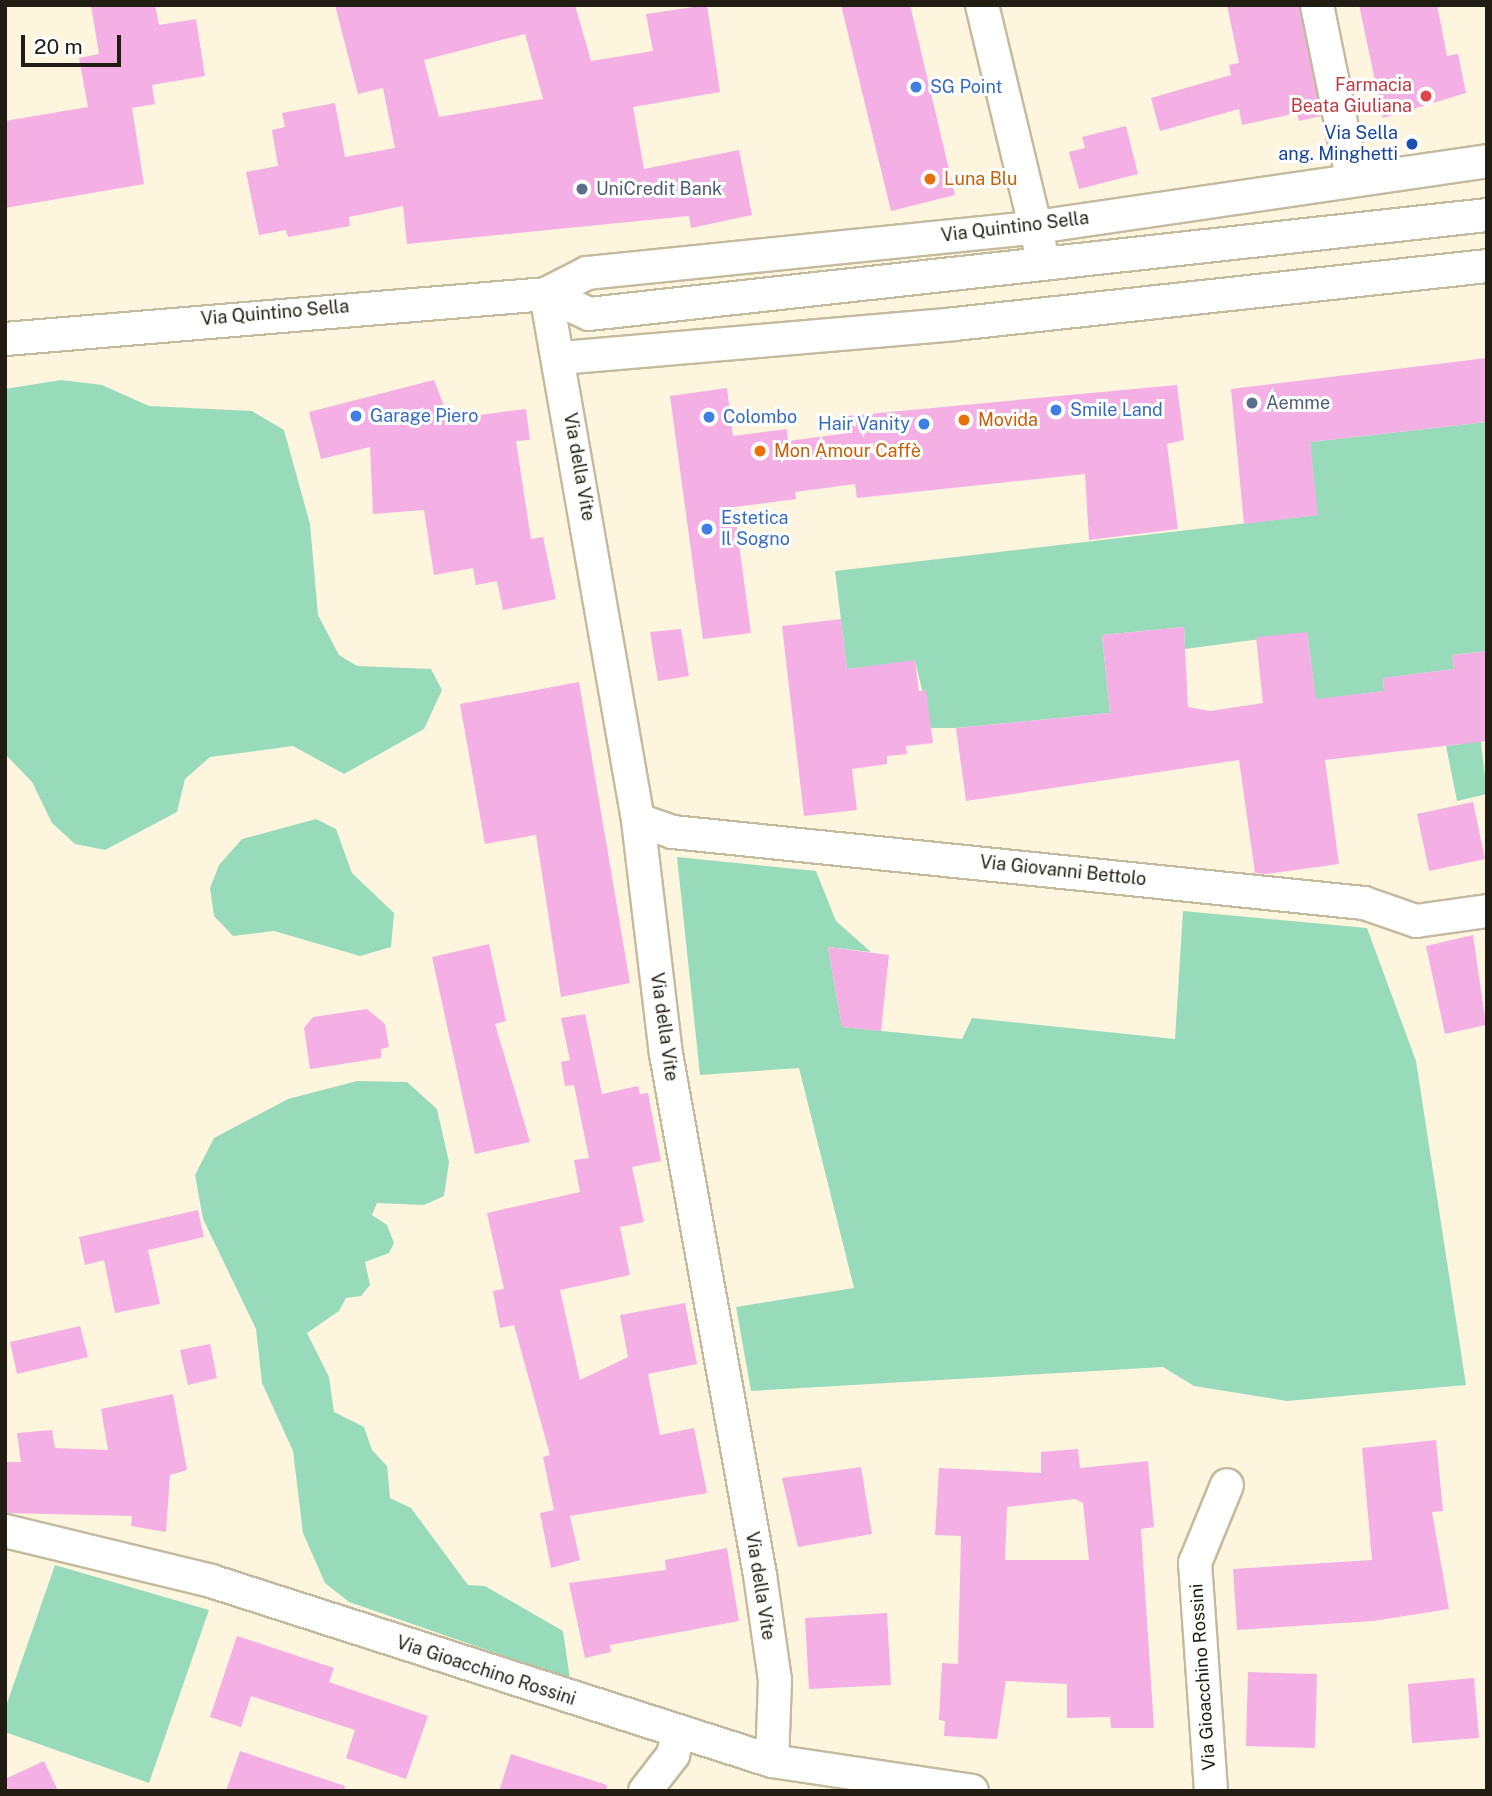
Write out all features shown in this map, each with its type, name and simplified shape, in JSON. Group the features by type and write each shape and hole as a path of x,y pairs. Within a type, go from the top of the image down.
{"street":[{"path":"982,5 1044,265"},
{"path":"1317,5 1352,177"},
{"name":"Via Quintino Sella","path":"5,339 546,294 587,273 1036,227 1352,177 1487,161"},
{"name":"Via Quintino Sella","path":"546,294 589,314 809,294 1487,215"},
{"path":"561,358 814,336 1487,266"},
{"name":"Via della Vite","path":"546,294 561,358 638,820 666,1054 768,1628 775,1680 772,1761"},
{"path":"809,294 814,336"},
{"name":"Via Giovanni Bettolo","path":"638,820 673,831 1364,904 1416,921 1487,911"},
{"name":"Via Gioacchino Rossini","path":"1211,1791 1195,1563 1227,1485"},
{"name":"Via Gioacchino Rossini","path":"5,1531 211,1581 772,1761 972,1791"},
{"path":"645,1791 673,1755 678,1733"}],"green space":[{"path":"61,380 102,385 149,406 252,411 284,430 310,524 318,615 339,655 357,666 431,669 442,690 424,729 344,774 293,746 210,757 185,779 177,812 105,850 75,844 52,823 32,782 5,754 5,389"},
{"path":"1487,422 1487,651 1452,655 1454,669 1383,678 1384,691 1297,702 1314,685 1307,633 1185,649 1184,627 1102,635 1110,713 931,728 915,661 847,669 835,571 1317,515 1310,442"},
{"path":"1476,700 1487,794 1457,801 1446,746 1462,744 1458,702"},
{"path":"316,819 336,829 352,873 394,913 391,947 360,956 274,931 233,936 214,916 210,888 219,865 242,839"},
{"path":"677,857 816,871 836,921 871,952 828,947 842,1027 962,1039 972,1018 1175,1039 1183,911 1367,928 1416,1061 1466,1385 1287,1401 1194,1386 1163,1367 751,1391 736,1307 854,1288 799,1068 700,1075"},
{"path":"357,1081 407,1082 437,1109 449,1162 444,1196 424,1205 377,1203 372,1215 387,1225 394,1243 389,1253 365,1262 370,1285 361,1296 346,1298 339,1311 307,1333 329,1377 334,1412 364,1427 372,1450 387,1466 390,1498 411,1508 468,1585 485,1586 563,1631 570,1679 349,1602 325,1583 303,1533 293,1451 262,1383 256,1329 203,1219 195,1175 214,1138 288,1099"},
{"path":"55,1565 209,1610 149,1783 5,1732 5,1709"}],"building":[{"path":"91,5 155,5 159,25 196,19 205,76 152,85 155,104 132,108 144,184 5,208 5,121 88,107 79,58 99,54"},
{"path":"335,5 575,5 591,61 653,51 646,14 707,5 720,92 633,107 644,169 739,150 752,215 691,228 689,216 407,244 403,206 349,217 350,226 288,237 286,230 259,235 246,172 278,166 272,130 285,127 282,113 335,103 345,157 395,148 383,88 358,94","holes":["525,34 543,99 439,117 424,60"]},
{"path":"841,5 910,5 955,195 891,211"},
{"path":"1227,5 1299,5 1321,116 1299,121 1297,113 1242,125 1239,109 1160,131 1151,98 1231,75 1229,65 1239,63"},
{"path":"1359,5 1437,5 1447,56 1458,54 1466,93 1383,118"},
{"path":"1126,126 1138,174 1079,189 1069,152 1085,148 1082,137"},
{"path":"1487,358 1487,422 1310,442 1318,515 1244,524 1231,389"},
{"path":"434,380 449,419 526,409 530,440 516,441 531,539 543,537 556,599 503,610 497,581 476,585 473,568 434,575 424,510 373,514 370,447 321,459 309,412"},
{"path":"1177,385 1184,440 1167,444 1178,529 1089,540 1085,474 857,498 855,484 795,492 796,499 734,507 751,633 703,639 670,396 727,388 733,436 787,429 788,441 849,433 847,416"},
{"path":"841,619 847,669 915,660 919,691 926,690 933,743 906,746 907,754 887,756 887,764 852,769 857,810 804,816 782,626"},
{"path":"1184,627 1188,707 1210,711 1263,703 1256,637 1307,632 1316,699 1384,691 1383,678 1454,669 1452,655 1487,651 1487,741 1325,760 1339,864 1266,874 1255,873 1239,760 966,801 956,728 1110,713 1102,635"},
{"path":"681,629 689,676 658,681 650,632"},
{"path":"579,682 630,983 561,997 536,835 485,844 460,704"},
{"path":"1473,802 1485,859 1429,871 1417,814"},
{"path":"1473,935 1486,1025 1445,1034 1426,946"},
{"path":"489,944 506,1021 495,1024 530,1142 475,1154 432,957"},
{"path":"828,947 889,955 881,1031 842,1027"},
{"path":"367,1009 385,1024 389,1047 381,1049 381,1058 310,1069 304,1028 313,1017"},
{"path":"585,1014 602,1094 638,1086 640,1094 648,1093 661,1161 632,1167 644,1222 620,1227 630,1275 560,1290 580,1380 628,1357 620,1315 685,1303 697,1364 648,1374 660,1435 694,1428 707,1493 570,1516 580,1560 551,1568 540,1513 554,1510 543,1457 550,1455 514,1325 500,1328 493,1291 504,1289 487,1213 580,1192 574,1160 589,1158 574,1085 565,1086 561,1062 570,1060 561,1018"},
{"path":"198,1210 204,1237 148,1250 160,1304 115,1313 104,1260 85,1265 79,1237"},
{"path":"80,1326 88,1357 17,1374 10,1342"},
{"path":"210,1344 217,1378 188,1385 180,1350"},
{"path":"173,1394 187,1470 170,1475 166,1532 131,1526 132,1516 5,1513 5,1462 21,1462 17,1433 52,1430 55,1448 108,1450 101,1409"},
{"path":"1436,1440 1443,1511 1432,1512 1449,1609 1373,1621 1237,1630 1233,1569 1372,1560 1362,1448"},
{"path":"1078,1449 1080,1468 1148,1461 1154,1527 1141,1529 1154,1728 1111,1728 1110,1717 1067,1718 1067,1684 1006,1681 997,1739 944,1736 945,1721 939,1720 942,1663 958,1664 961,1536 935,1535 939,1468 1041,1473 1041,1452","holes":["1075,1499 1083,1503 1089,1560 1005,1560 1007,1507"]},
{"path":"861,1467 872,1534 798,1547 782,1478"},
{"path":"727,1548 739,1621 610,1645 611,1652 585,1658 569,1583 666,1570 665,1560"},
{"path":"887,1613 891,1685 809,1689 805,1618"},
{"path":"237,1636 334,1668 329,1682 428,1716 406,1779 346,1758 355,1730 251,1696 241,1727 210,1717"},
{"path":"1248,1672 1317,1674 1315,1748 1246,1746"},
{"path":"1474,1678 1479,1738 1412,1743 1408,1684"},
{"path":"240,1751 345,1786 344,1791 226,1791"},
{"path":"511,1754 607,1785 606,1791 499,1791"},
{"path":"44,1761 58,1791 5,1791 5,1779"}],"place":[{"name":"SG Point","path":"916,87"},
{"name":"Farmacia Beata Giuliana","path":"1426,96"},
{"name":"Via Sella ang. Minghetti","path":"1412,144"},
{"name":"Luna Blu","path":"930,179"},
{"name":"UniCredit Bank","path":"582,189"},
{"name":"Aemme","path":"1252,403"},
{"name":"Smile Land","path":"1056,410"},
{"name":"Garage Piero","path":"356,416"},
{"name":"Colombo","path":"709,417"},
{"name":"Movida","path":"964,420"},
{"name":"Hair Vanity","path":"924,424"},
{"name":"Mon Amour Caffè","path":"760,451"},
{"name":"Estetica Il Sogno","path":"707,529"}]}
